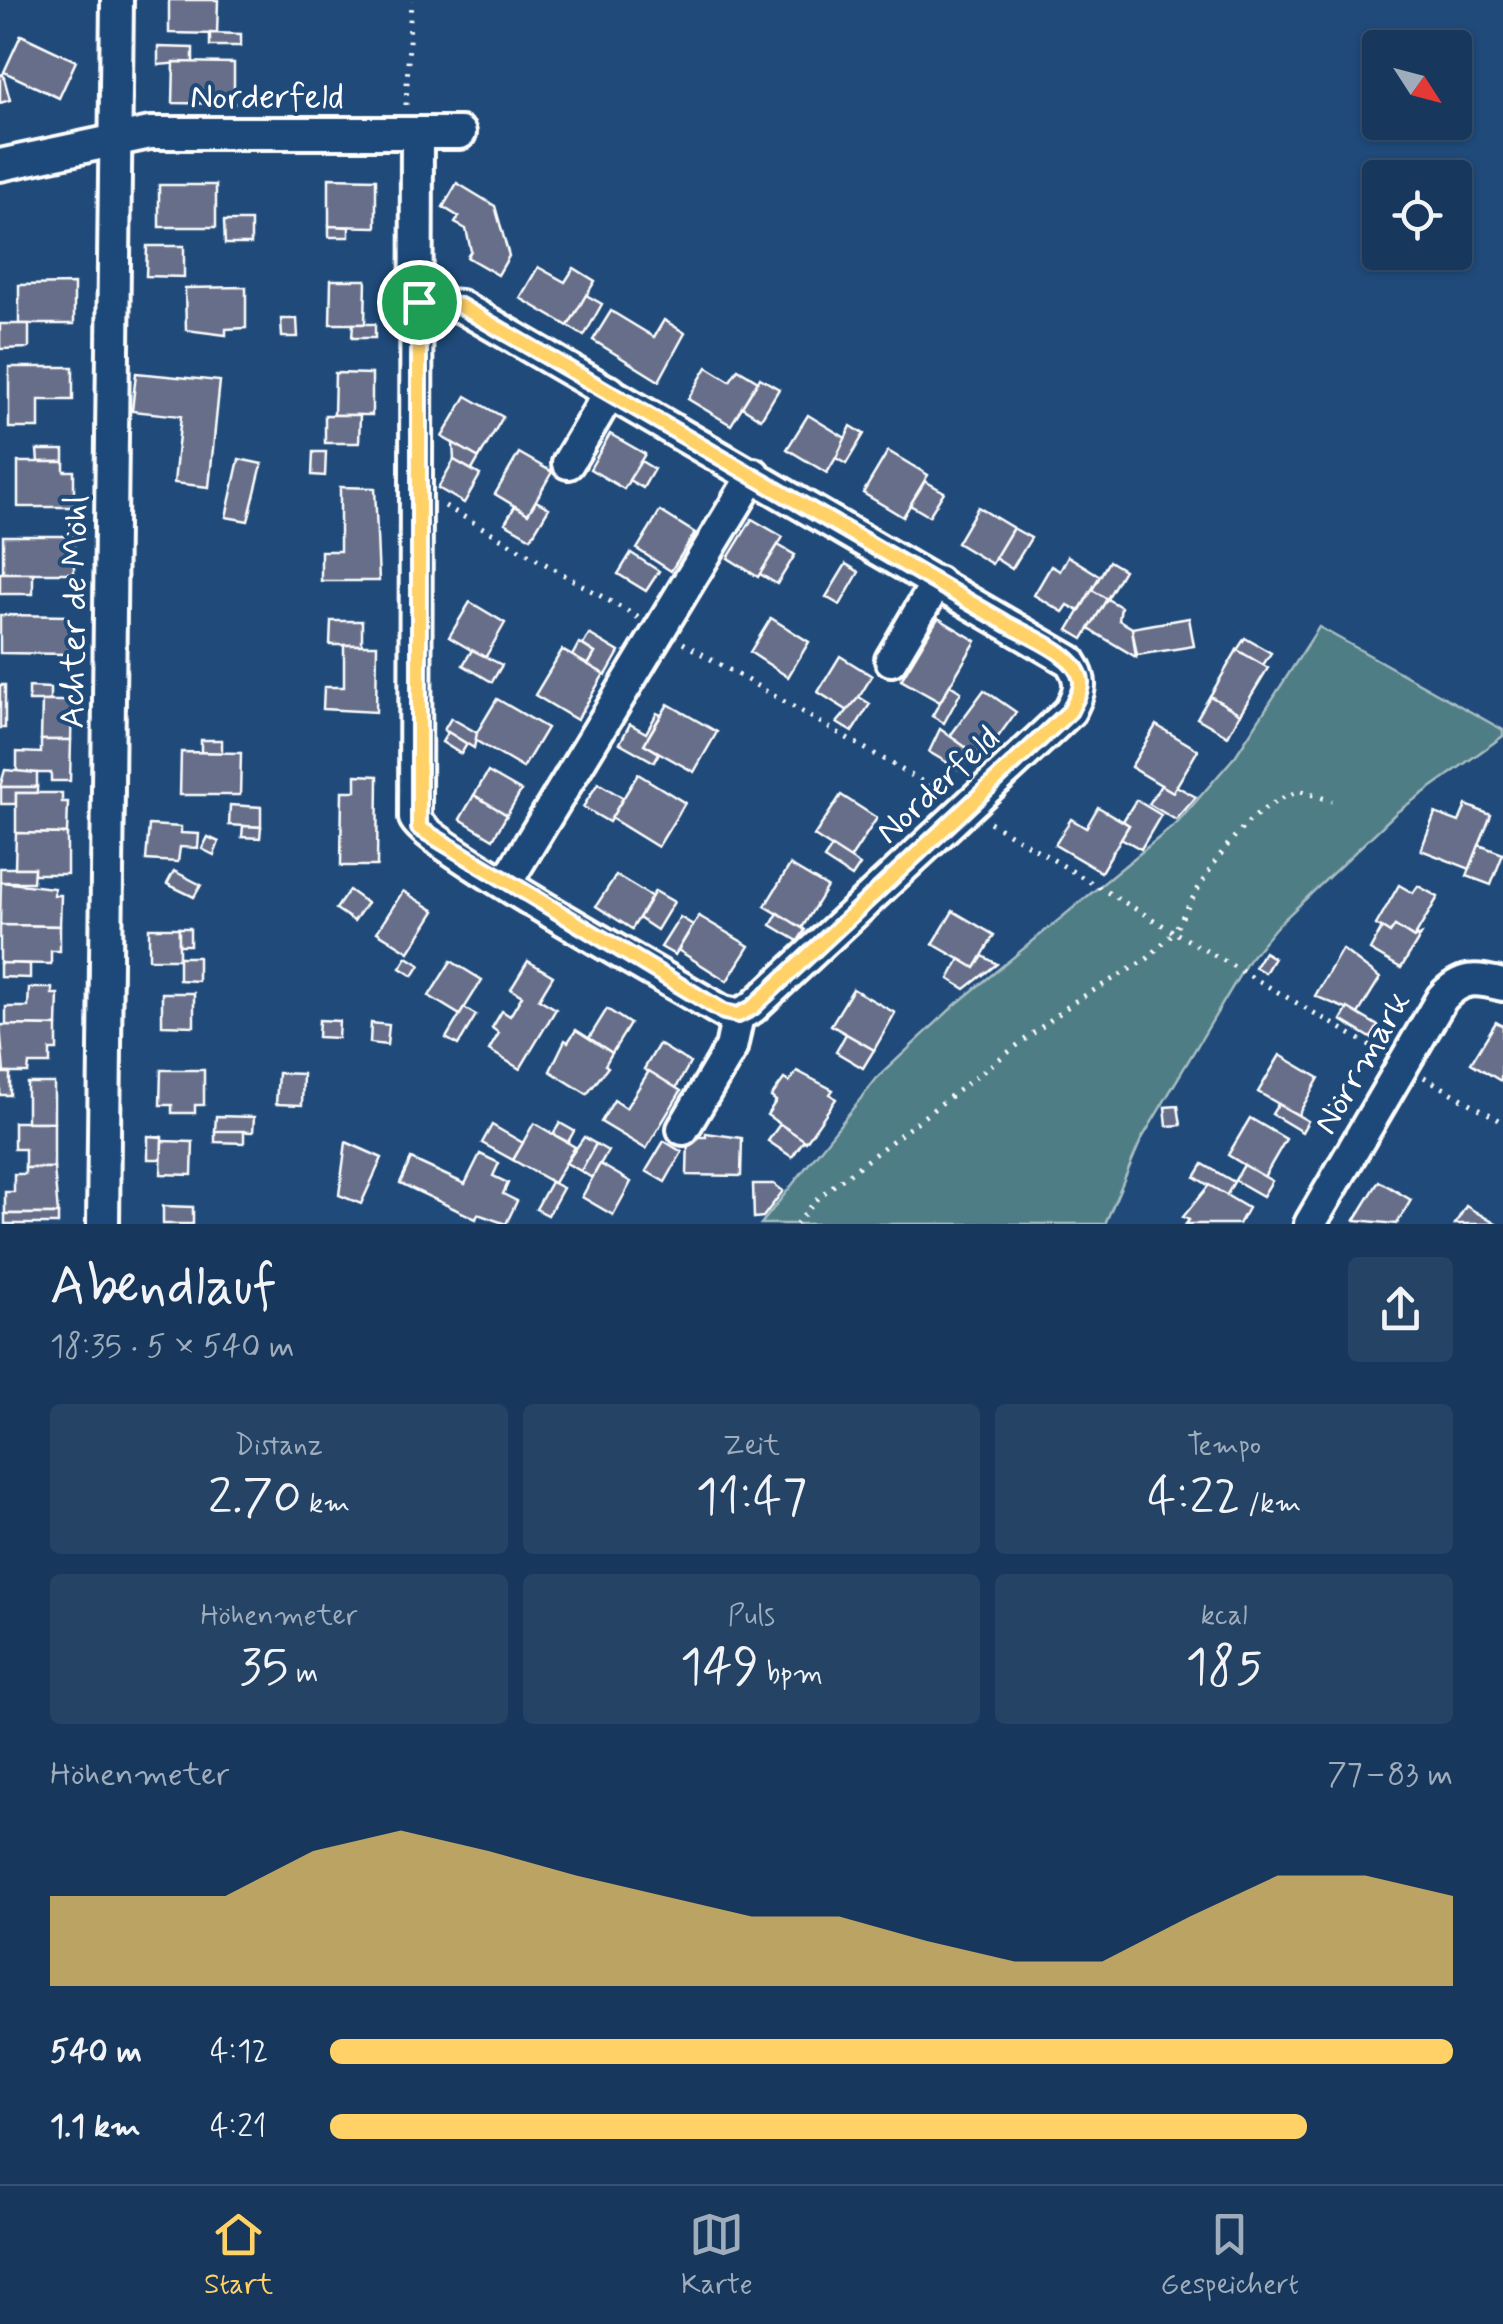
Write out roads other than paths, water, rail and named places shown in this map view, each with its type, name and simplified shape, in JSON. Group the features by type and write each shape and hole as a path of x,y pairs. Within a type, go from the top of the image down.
{"street":[{"name":"Achter de Möhl","path":"103,1224 117,0"},
{"name":"Norderfeld","path":"0,165 150,133 460,134"},
{"path":"418,134 416,818 426,834 506,884 724,1012 738,1015 731,1048 683,1130"},
{"name":"Norderfeld","path":"419,302 460,306 754,474 1070,662 1082,686 1070,711 752,1008 738,1015"},
{"path":"568,463 610,392"},
{"path":"506,884 754,474"},
{"path":"891,660 936,582"},
{"name":"Nörrmark","path":"1310,1224 1442,998 1456,984 1472,978 1503,985"}]}
